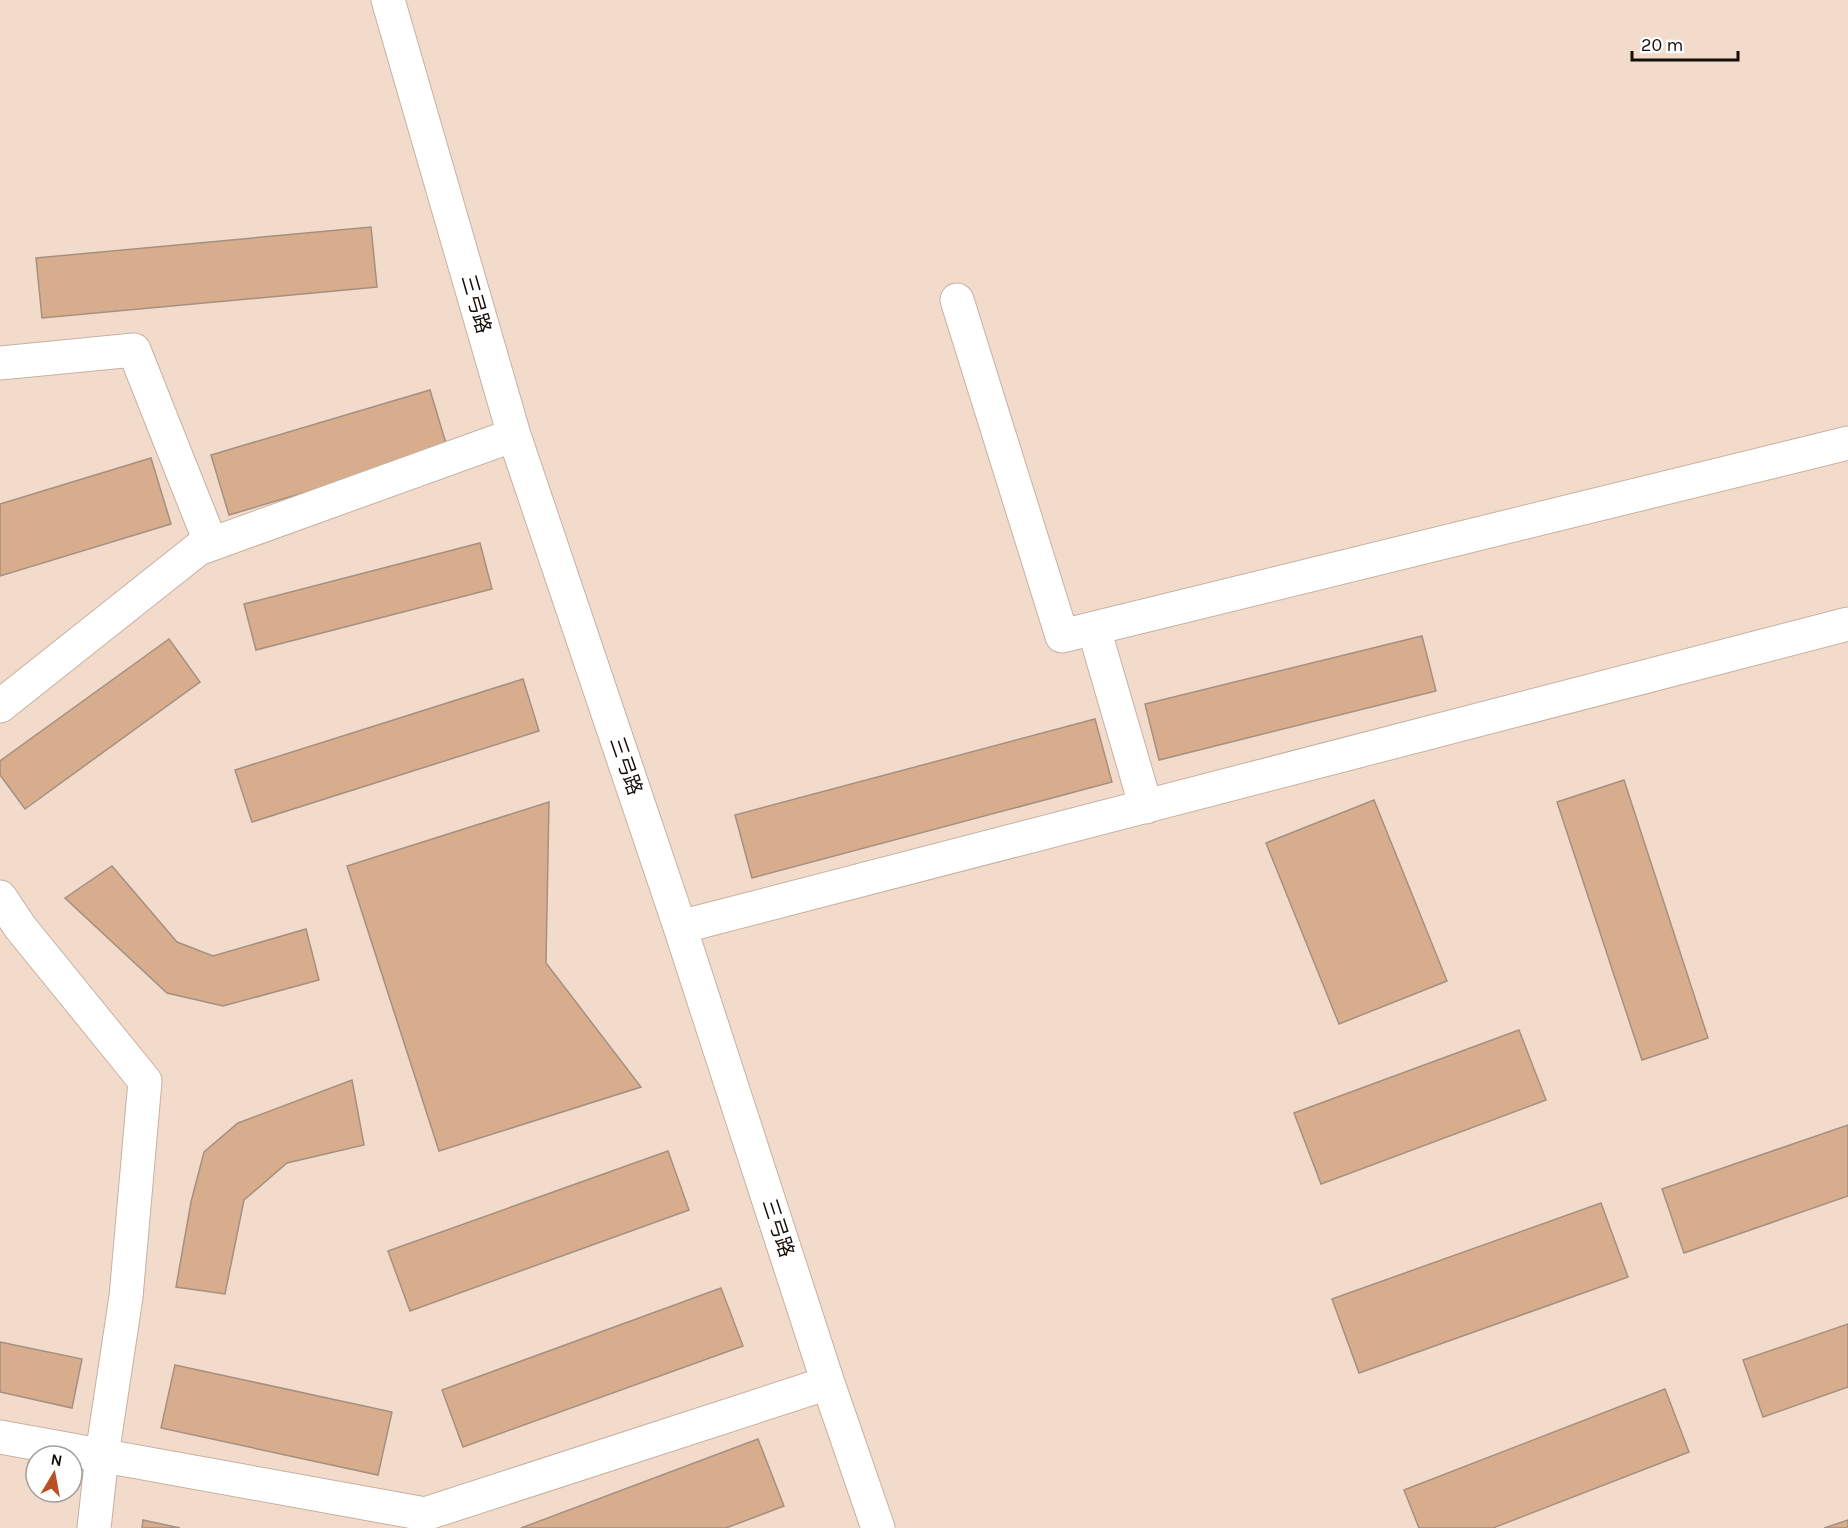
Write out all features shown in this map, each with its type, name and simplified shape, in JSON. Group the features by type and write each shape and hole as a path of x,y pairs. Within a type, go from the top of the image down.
{"street":[{"name":"三弓路","path":"388,0 514,435 680,927 828,1383 878,1528"},
{"path":"957,300 1062,636 1848,443"},
{"path":"0,363 134,350 211,544"},
{"path":"0,706 198,549 514,435"},
{"path":"680,927 1848,624"},
{"path":"1094,629 1146,807"},
{"path":"0,897 20,927 146,1081 126,1296 102,1455 94,1528"},
{"path":"0,1437 425,1514 828,1383"}],"building":[{"path":"371,227 377,287 42,318 36,258"},
{"path":"430,390 448,450 229,515 211,455"},
{"path":"151,458 171,524 0,576 0,504"},
{"path":"480,543 492,589 256,650 244,604"},
{"path":"1422,636 1436,691 1159,760 1145,704"},
{"path":"169,639 200,682 25,809 0,775 0,761"},
{"path":"523,679 539,731 252,822 235,770"},
{"path":"1095,719 1112,782 752,878 735,815"},
{"path":"1624,780 1708,1038 1642,1060 1557,802"},
{"path":"1374,800 1447,981 1339,1024 1266,843"},
{"path":"549,802 546,963 641,1087 439,1151 347,866"},
{"path":"112,866 177,942 213,956 306,929 319,980 223,1006 167,993 65,898"},
{"path":"1519,1030 1546,1100 1321,1184 1294,1113"},
{"path":"352,1080 364,1145 287,1163 244,1200 225,1294 176,1287 191,1202 204,1152 238,1123"},
{"path":"1848,1125 1848,1196 1684,1253 1662,1189"},
{"path":"668,1151 689,1210 410,1311 388,1251"},
{"path":"1601,1203 1628,1277 1359,1373 1332,1299"},
{"path":"721,1288 743,1346 463,1447 442,1390"},
{"path":"1848,1324 1848,1387 1763,1417 1743,1360"},
{"path":"0,1342 82,1359 72,1408 0,1392"},
{"path":"175,1365 392,1412 378,1475 161,1428"},
{"path":"1665,1389 1689,1452 1493,1528 1419,1528 1404,1490"},
{"path":"758,1439 784,1506 726,1528 521,1528"},
{"path":"143,1520 180,1528 142,1528"},
{"path":"1848,1520 1848,1528 1824,1528"}]}
